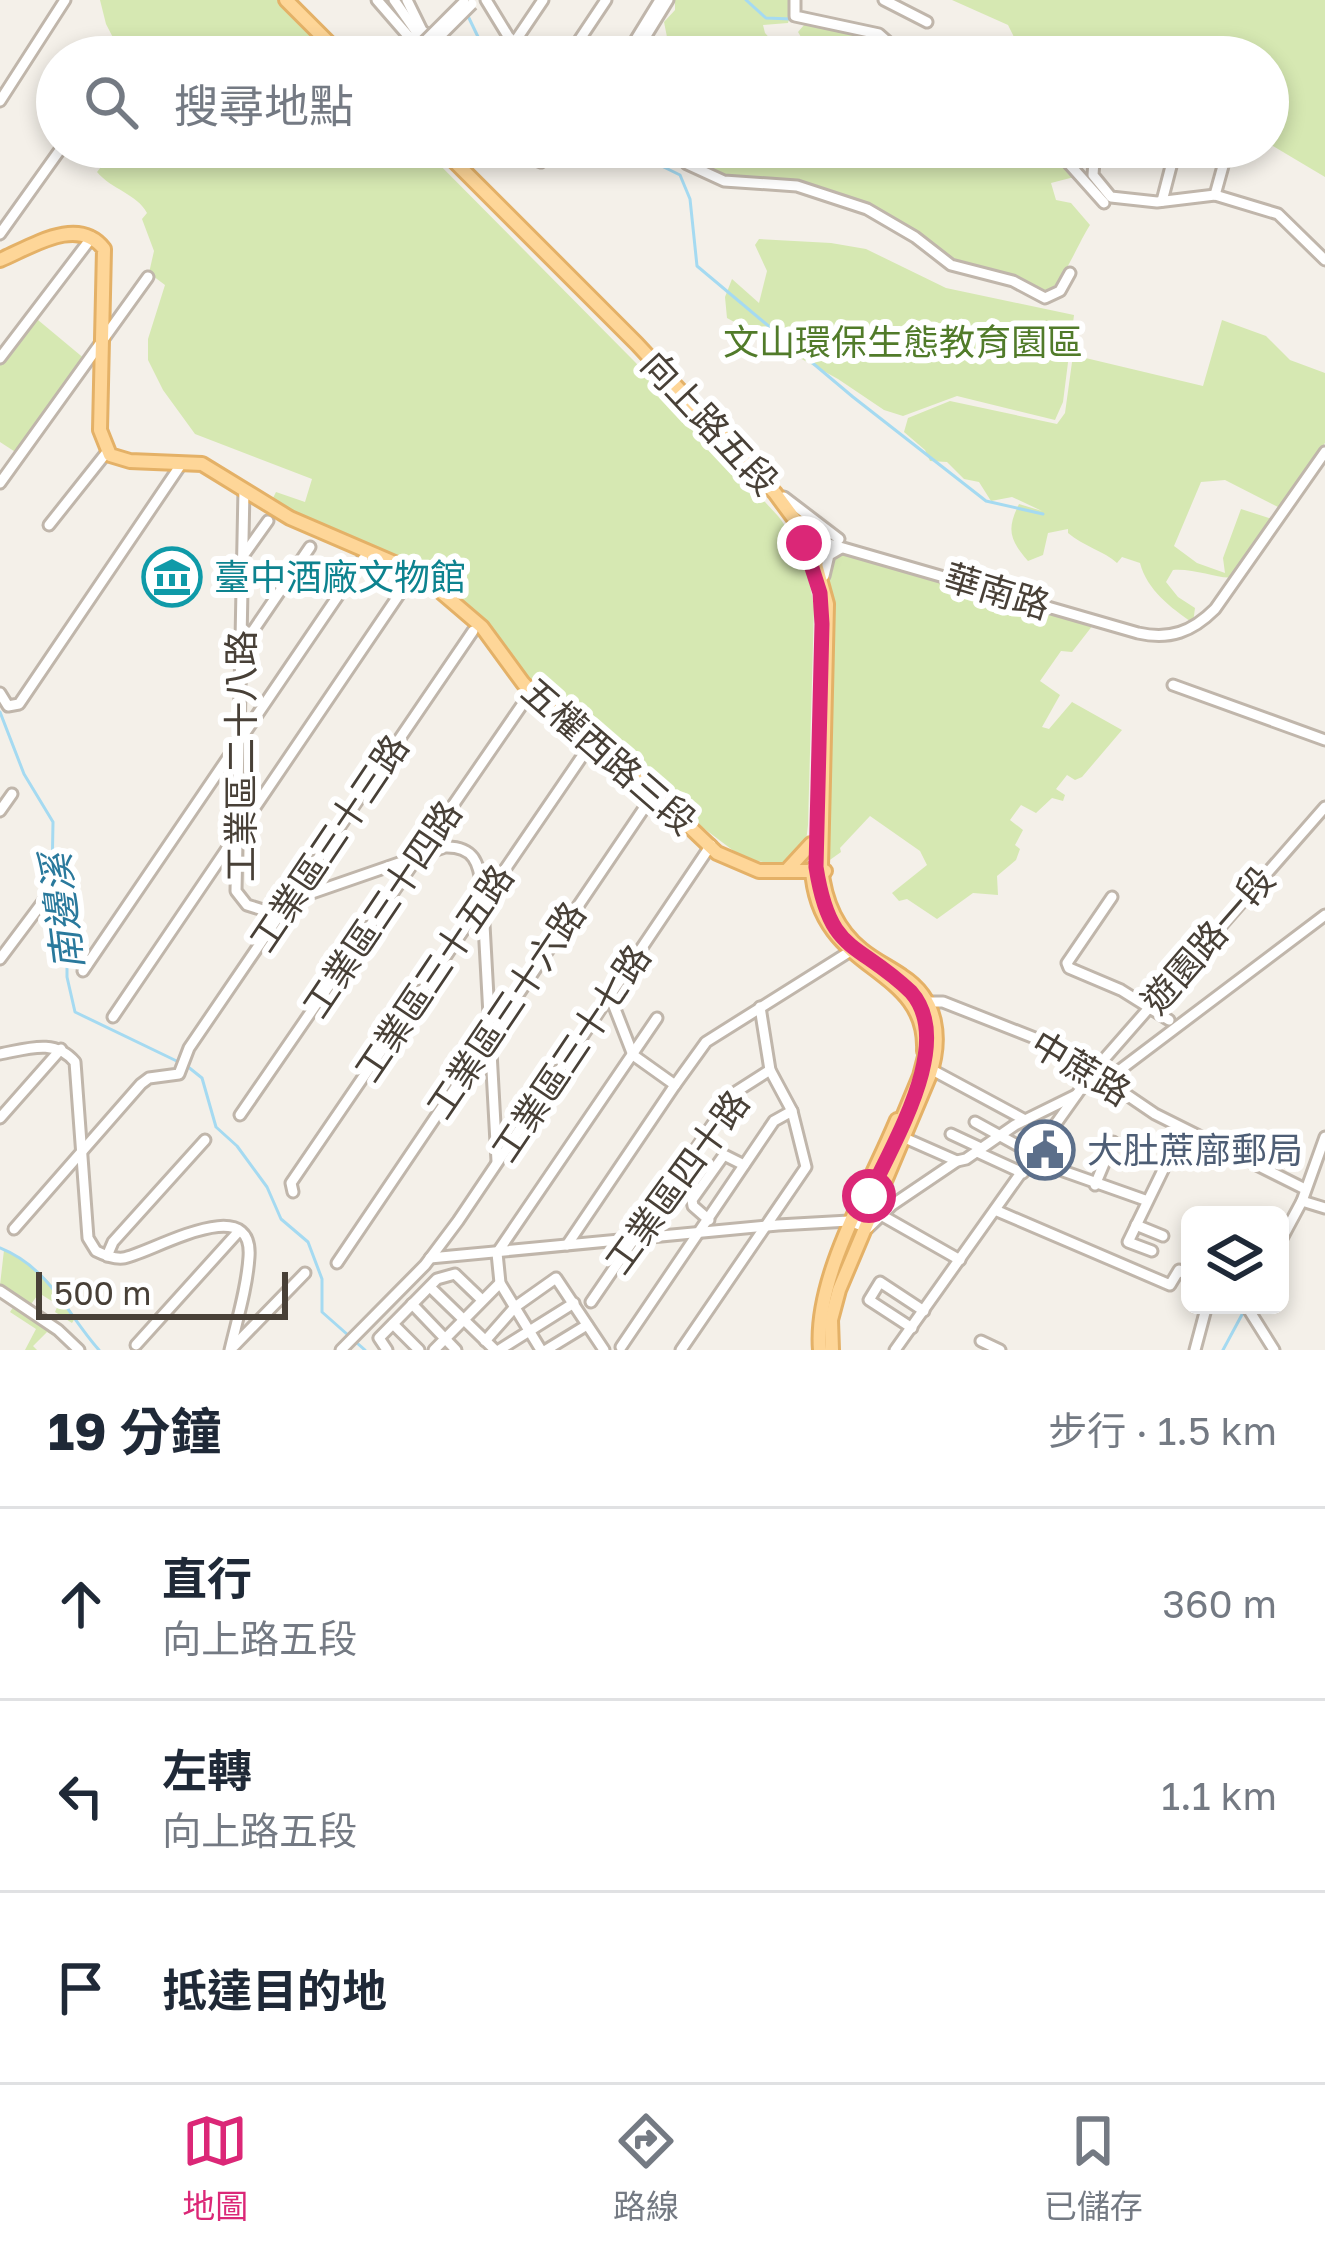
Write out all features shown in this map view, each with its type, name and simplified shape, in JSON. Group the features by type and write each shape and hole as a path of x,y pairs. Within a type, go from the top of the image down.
{"main road":[{"path":"290,0 326,36"},
{"name":"向上路五段","path":"457,168 637,344 775,493 816,556 827,604 819,869 814,889 826,922 849,952 929,1003"},
{"path":"2,258 71,232 92,237 106,257 100,430 106,452"},
{"path":"105,303 114,310 122,309"},
{"path":"86,360 102,367"},
{"name":"五權西路三段","path":"106,452 123,460 205,465 290,518 400,564 437,586 482,627 505,661 554,715 652,790 711,845 745,868 819,869"},
{"path":"811,844 788,871 814,889"},
{"name":"向上路五段","path":"819,869 825,896 850,938 910,982 929,1003"},
{"path":"828,1350 835,1302 861,1225 877,1202 936,1072 942,1037 929,1003"},
{"path":"877,1202 934,1062 936,1029 929,1003"}],"street":[{"path":"42,36 65,0"},
{"path":"376,0 407,36"},
{"path":"394,0 413,36"},
{"path":"407,0 416,36"},
{"path":"522,36 543,0"},
{"path":"582,36 606,0"},
{"path":"642,36 664,0"},
{"path":"795,0 795,16 881,36"},
{"path":"884,0 927,22"},
{"path":"432,36 474,1 503,36"},
{"path":"0,101 36,45"},
{"path":"0,234 47,168"},
{"path":"696,168 724,181 802,187 867,209 920,240 951,266 1013,281 1045,298 1060,291 1070,273"},
{"path":"1073,168 1104,203"},
{"path":"1094,168 1104,191 1127,201 1215,195 1278,214 1325,260"},
{"path":"1162,201 1171,168"},
{"path":"1215,195 1222,168"},
{"path":"0,358 92,237"},
{"path":"0,483 148,277"},
{"path":"49,525 106,452"},
{"name":"華南路","path":"804,537 1154,637 1168,637 1209,616 1325,452"},
{"path":"0,693 8,706 19,704 182,462"},
{"name":"工業區二十八路","path":"244,489 235,838 241,899 263,910 445,848"},
{"path":"784,497 825,532 866,552"},
{"path":"243,556 268,521"},
{"path":"244,529 260,534"},
{"path":"824,576 829,555 846,546"},
{"path":"241,649 310,547"},
{"path":"83,970 363,559"},
{"path":"113,1017 410,580"},
{"path":"242,620 256,626"},
{"name":"工業區三十三路","path":"88,1134 144,1081 174,1078 181,1071 186,1054 472,631"},
{"path":"1173,686 1325,740"},
{"name":"工業區三十四路","path":"240,1115 524,703"},
{"path":"238,716 247,722 255,720"},
{"name":"工業區三十五路","path":"293,1192 291,1184 583,754"},
{"name":"工業區三十六路","path":"337,1263 651,798 625,778 618,766"},
{"path":"220,771 237,778"},
{"path":"0,811 12,794"},
{"path":"237,807 243,814 253,814"},
{"name":"遊園路一段","path":"895,1350 1092,1073 1325,807"},
{"path":"431,836 437,845 456,847 479,864 497,1161"},
{"name":"工業區三十七路","path":"344,1348 444,1239 711,845"},
{"path":"218,866 235,872"},
{"path":"386,867 396,872 400,883"},
{"path":"481,878 495,883"},
{"path":"304,879 317,894"},
{"path":"1112,897 1067,963 1069,968 1121,989 1169,1020"},
{"path":"0,959 45,899"},
{"path":"263,910 274,925"},
{"path":"1104,1082 1325,915"},
{"path":"466,926 476,926 484,935"},
{"path":"579,1239 706,1042 849,952"},
{"path":"610,996 633,1054 676,1085"},
{"name":"中蔗路","path":"929,1003 1034,1037 1325,1208"},
{"path":"680,1350 806,1167 792,1111 770,1070 760,1007"},
{"path":"488,1011 502,1016"},
{"path":"587,1324 544,1350 500,1283 497,1253 657,1018"},
{"path":"0,1054 61,1048 77,1066 88,1134 82,1149 14,1229"},
{"path":"0,1118 61,1048"},
{"path":"474,1056 490,1060"},
{"name":"工業區四十路","path":"591,1302 734,1093 770,1070"},
{"path":"936,1072 1025,1120"},
{"path":"877,1202 940,1174 999,1135 1076,1095"},
{"path":"620,1347 774,1121 792,1111"},
{"path":"975,1122 1034,1158 1095,1185 1145,1200"},
{"path":"951,1134 1023,1173"},
{"path":"495,1135 511,1140"},
{"path":"1289,1224 1325,1137"},
{"path":"907,1139 957,1160"},
{"path":"107,1256 113,1242 205,1140"},
{"path":"1095,1185 1113,1142"},
{"path":"82,1149 88,1238 95,1251 126,1258 215,1225 238,1231 250,1251 230,1350"},
{"path":"716,1231 709,1217 692,1204 724,1155 745,1165"},
{"path":"68,1166 83,1171"},
{"path":"1152,1251 1128,1242 1165,1166"},
{"path":"877,1202 960,1260"},
{"path":"995,1210 1170,1285 1181,1271"},
{"path":"775,1211 778,1225"},
{"path":"430,1258 567,1245 579,1239 634,1239 778,1225 861,1225"},
{"path":"1136,1225 1163,1236"},
{"path":"642,1226 648,1238"},
{"path":"748,1227 755,1242"},
{"path":"136,1345 238,1231"},
{"path":"680,1234 687,1251"},
{"path":"507,1237 509,1246 517,1250"},
{"path":"444,1239 447,1254 456,1257"},
{"path":"619,1240 623,1253"},
{"path":"230,1350 305,1273"},
{"path":"387,1350 379,1339 437,1279 454,1274 481,1299"},
{"path":"485,1341 515,1306 556,1278 601,1349"},
{"path":"912,1328 869,1300 880,1282 924,1311"},
{"path":"434,1350 500,1283"},
{"path":"430,1287 497,1350 574,1303"},
{"path":"0,1292 58,1330 79,1350"},
{"path":"412,1304 456,1350"},
{"path":"1195,1350 1205,1314"},
{"path":"1250,1314 1274,1350"},
{"path":"236,1323 250,1330"},
{"path":"393,1324 419,1350"},
{"path":"981,1341 1000,1350"}],"green space":[{"path":"100,0 277,0 312,36 112,36"},
{"path":"675,0 794,0 788,23 763,25 768,36 667,36 664,22 675,10"},
{"path":"952,0 1325,0 1325,177 1289,156 1289,36 1014,36 1008,25"},
{"path":"801,20 861,31 861,36 800,36"},
{"path":"100,168 443,168 635,362 778,516 792,537 814,607 808,825 806,842 790,862 743,858 570,727 456,598 290,517 271,502 276,492 305,502 312,479 195,434 148,360 148,339 165,285 149,273 154,251 142,219 147,213 97,172"},
{"path":"702,168 1070,168 1078,176 1051,183 1056,200 1071,203 1090,225 1064,273 1045,294 1003,274 955,265 902,226 793,182 735,181"},
{"name":"文山環保生態教育園區","path":"759,239 866,249 946,288 1074,315 1063,402 1055,420 957,396 903,416 884,410 727,318 725,297 732,279 759,303 767,271 755,245"},
{"path":"32,315 86,360 20,455 0,442 0,358"},
{"path":"1222,320 1266,336 1290,360 1325,373 1325,443 1280,508 1225,480 1201,482 1174,546 1197,563 1225,573 1223,558 1241,509 1272,519 1232,577 1173,570 1166,582 1195,608 1193,623 1154,590 1140,563 1122,557 1117,563 1074,538 1068,529 1048,533 1043,555 1028,561 1014,541 1012,521 1019,504 1042,511 1012,497 991,501 979,482 964,479 947,462 930,461 925,450 904,432 908,418 950,401 1057,424 1065,413 1073,355 1203,386"},
{"path":"842,554 1093,625 1072,652 1061,651 1040,681 1060,695 1042,727 1049,729 1072,702 1122,730 1082,777 1075,780 1067,775 1056,789 1065,795 1063,801 1052,798 1036,813 1021,805 1010,820 1023,830 1015,845 1020,849 1016,860 997,876 998,895 973,893 937,919 892,893 927,865 920,851 870,816 841,852 827,862 824,857 832,667 830,576 832,564"},
{"path":"4,1250 45,1278 75,1318 72,1323 55,1312 58,1305 39,1293 27,1310 58,1330 57,1338 47,1332 33,1346 37,1350 25,1350 36,1329 10,1312 16,1303 0,1285"}],"waterway":[{"path":"746,0 766,18 791,19"},
{"path":"467,14 478,36"},
{"path":"666,168 680,175 690,199 697,266 986,501 1043,514"},
{"name":"南邊溪","path":"0,712 24,774 53,822 52,877 75,1012 187,1066 202,1078 216,1127 237,1146 267,1187 281,1219 308,1242 322,1279 322,1312 365,1350"},
{"path":"0,1248 45,1279 99,1350"},
{"path":"1223,1350 1242,1314"}],"place":[{"name":"臺中酒廠文物館","path":"172,577"},
{"name":"大肚蔗廍郵局","path":"1045,1150"}],"route":[{"path":"804,543 820,593 822,624 819,890 829,920 846,943 911,992 920,1002 928,1029 928,1051 920,1076 869,1196"}]}
